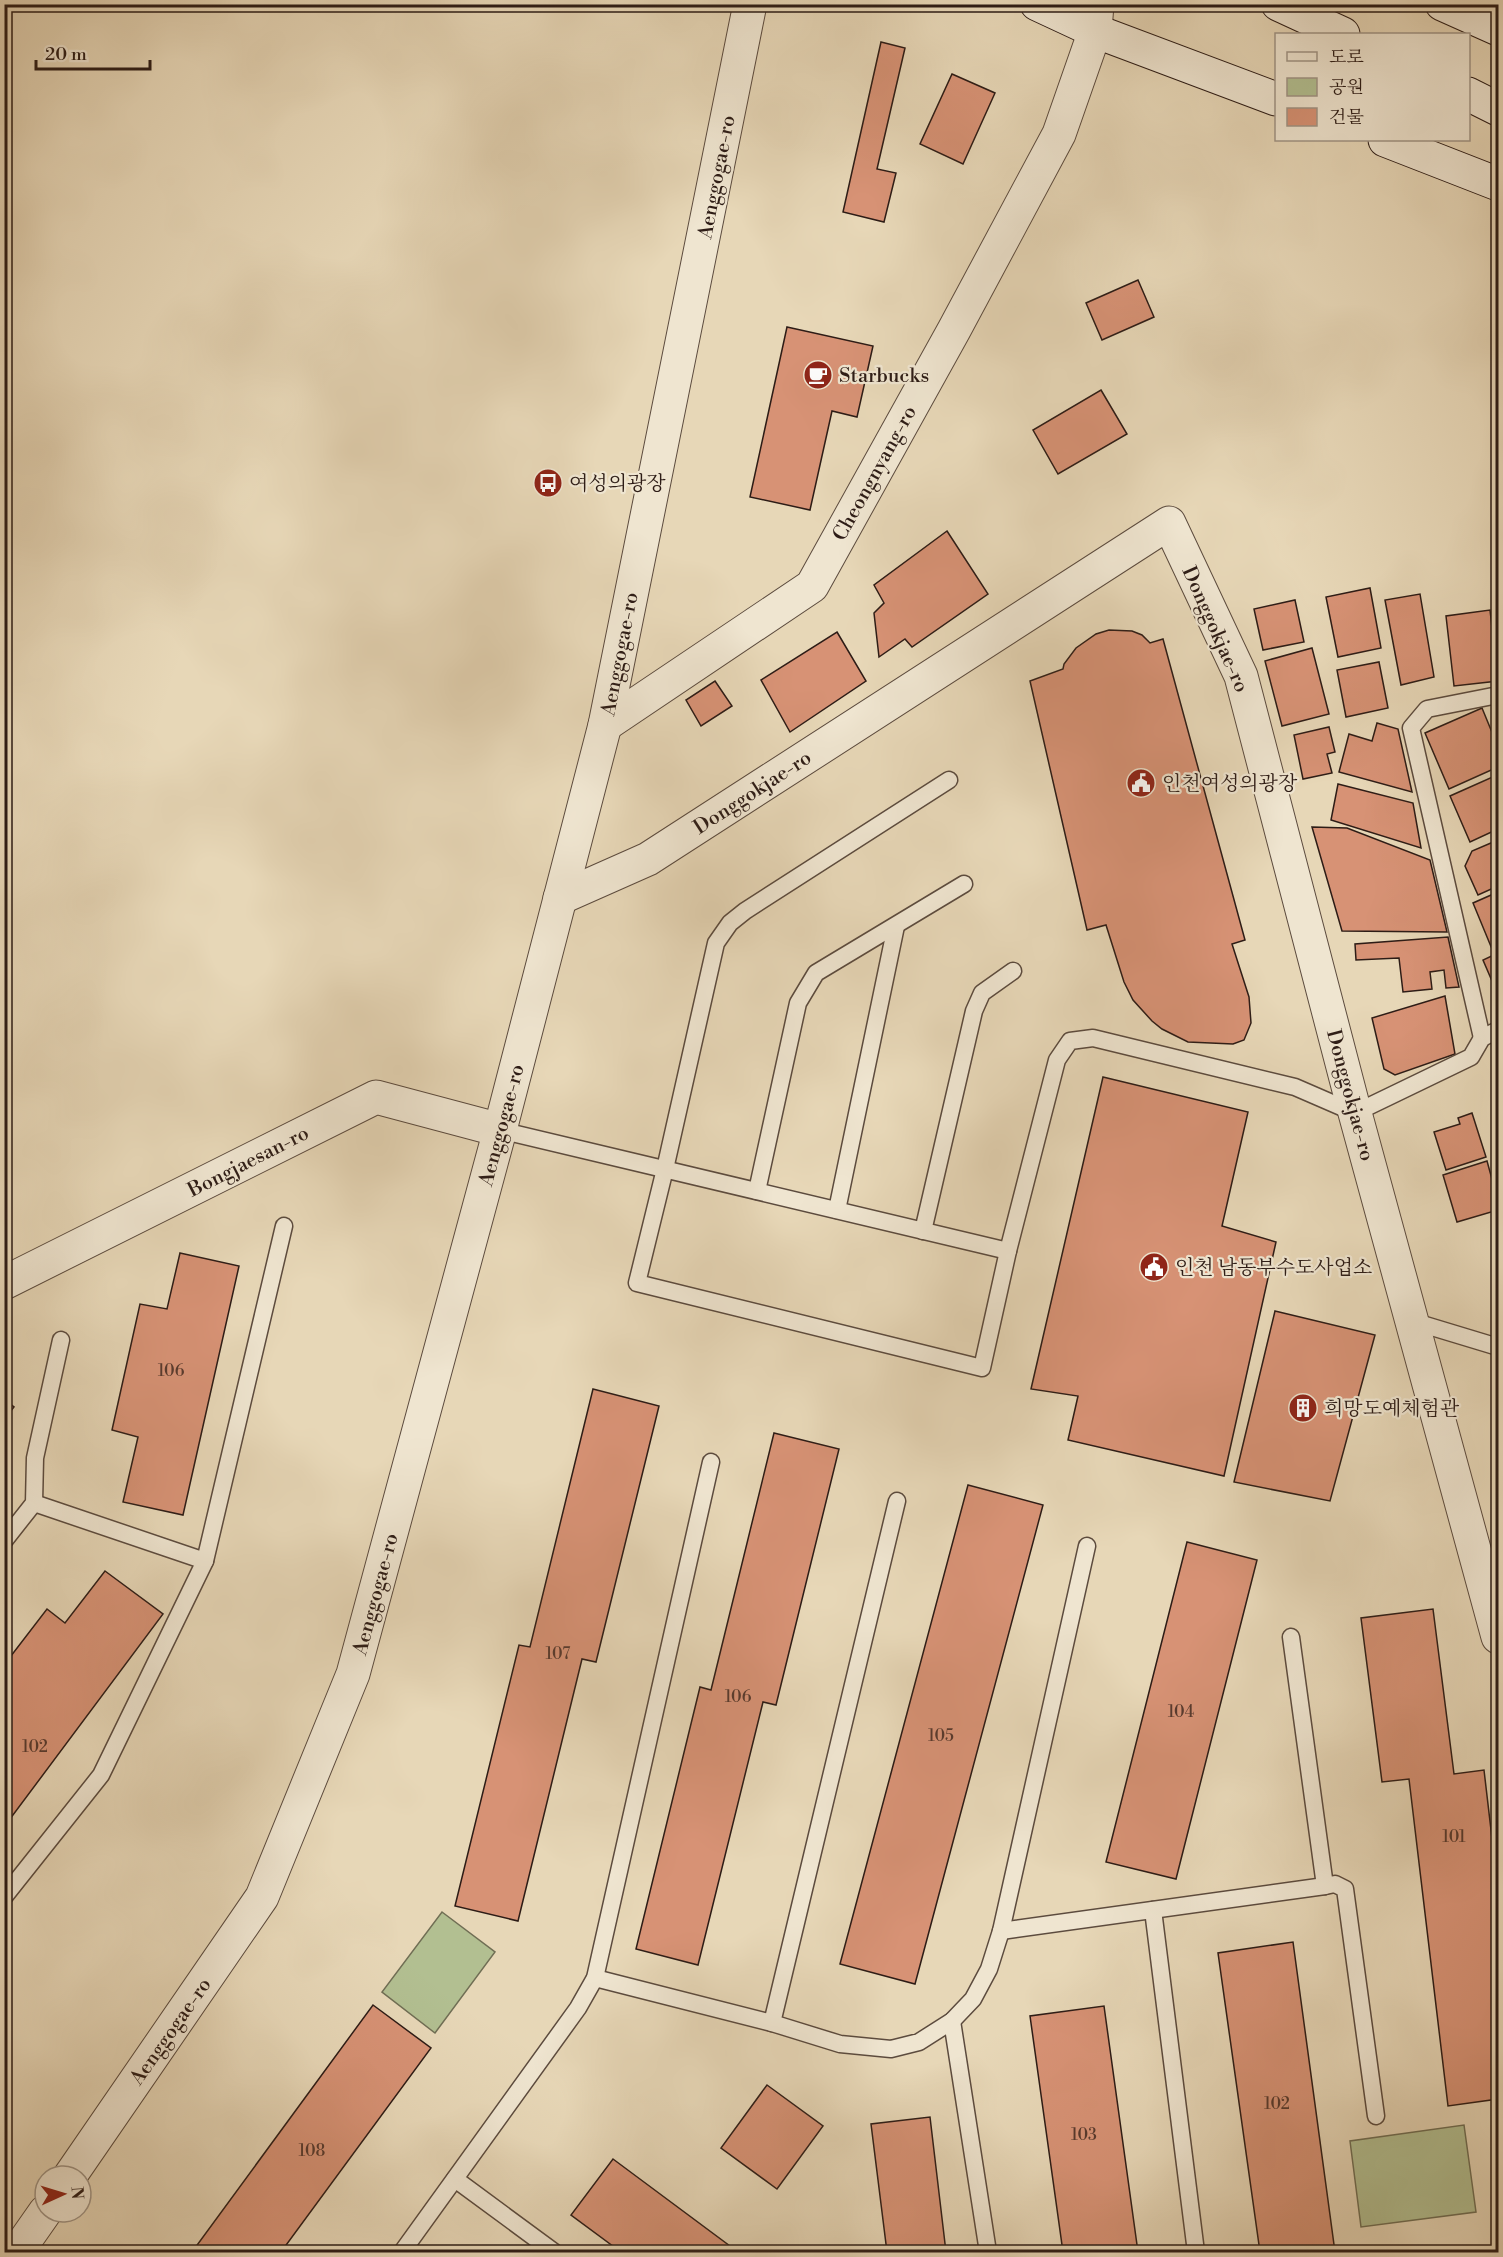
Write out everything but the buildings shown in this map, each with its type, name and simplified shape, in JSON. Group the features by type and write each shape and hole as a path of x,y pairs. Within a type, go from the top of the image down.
{"street":[{"name":"Aenggogae-ro","path":"78,2164 262,1897 353,1674 500,1130 605,725 750,4"},
{"path":"1037,4 1096,18 1275,99"},
{"path":"1442,4 1498,29"},
{"path":"1291,10 1341,33"},
{"name":"Cheongnyang-ro","path":"605,725 812,586 954,330 1059,134 1096,18"},
{"path":"1470,95 1498,109"},
{"path":"1387,141 1498,184"},
{"name":"Donggokjae-ro","path":"560,898 648,859 1169,523 1241,676 1355,1113 1498,1636"},
{"name":"Bongjaesan-ro","path":"4,1283 376,1097 500,1130"},
{"path":"17,2253 37,2224"}],"lane":[{"path":"1482,1038 1411,728 1427,709 1498,695"},
{"path":"949,780 730,922 716,943 637,1283 982,1368 1008,1251 1057,1060 1070,1041 1094,1038 1295,1088 1355,1113 1471,1057 1482,1038 1498,1030"},
{"path":"757,1191 798,1003 816,973 964,884"},
{"path":"837,1210 896,926"},
{"path":"923,1231 975,1011 982,993 1014,971"},
{"path":"500,1130 1008,1251"},
{"path":"4,1897 101,1775 205,1561 284,1226"},
{"path":"1412,1321 1498,1347"},
{"path":"4,1541 34,1503 35,1458 61,1340"},
{"path":"402,2253 578,2008 595,1977 711,1462"},
{"path":"772,2023 897,1501"},
{"path":"34,1503 205,1561"},
{"path":"595,1977 772,2023 840,2044 891,2049 919,2042 952,2021 973,1999 989,1969 1001,1932 1087,1546"},
{"path":"1291,1636 1325,1886"},
{"path":"1001,1932 1335,1884 1345,1889 1376,2116"},
{"path":"1153,1910 1196,2253"},
{"path":"952,2021 988,2253"},
{"path":"456,2179 554,2253"}],"green space":[{"path":"442,1912 495,1952 435,2033 382,1992"},
{"path":"1464,2125 1476,2212 1361,2227 1350,2141"}],"place":[{"name":"Starbucks","path":"818,375"},
{"name":"여성의광장","path":"548,483"},
{"name":"인천여성의광장","path":"1141,783"},
{"name":"인천 남동부수도사업소","path":"1154,1267"},
{"name":"희망도예체험관","path":"1303,1408"}]}
